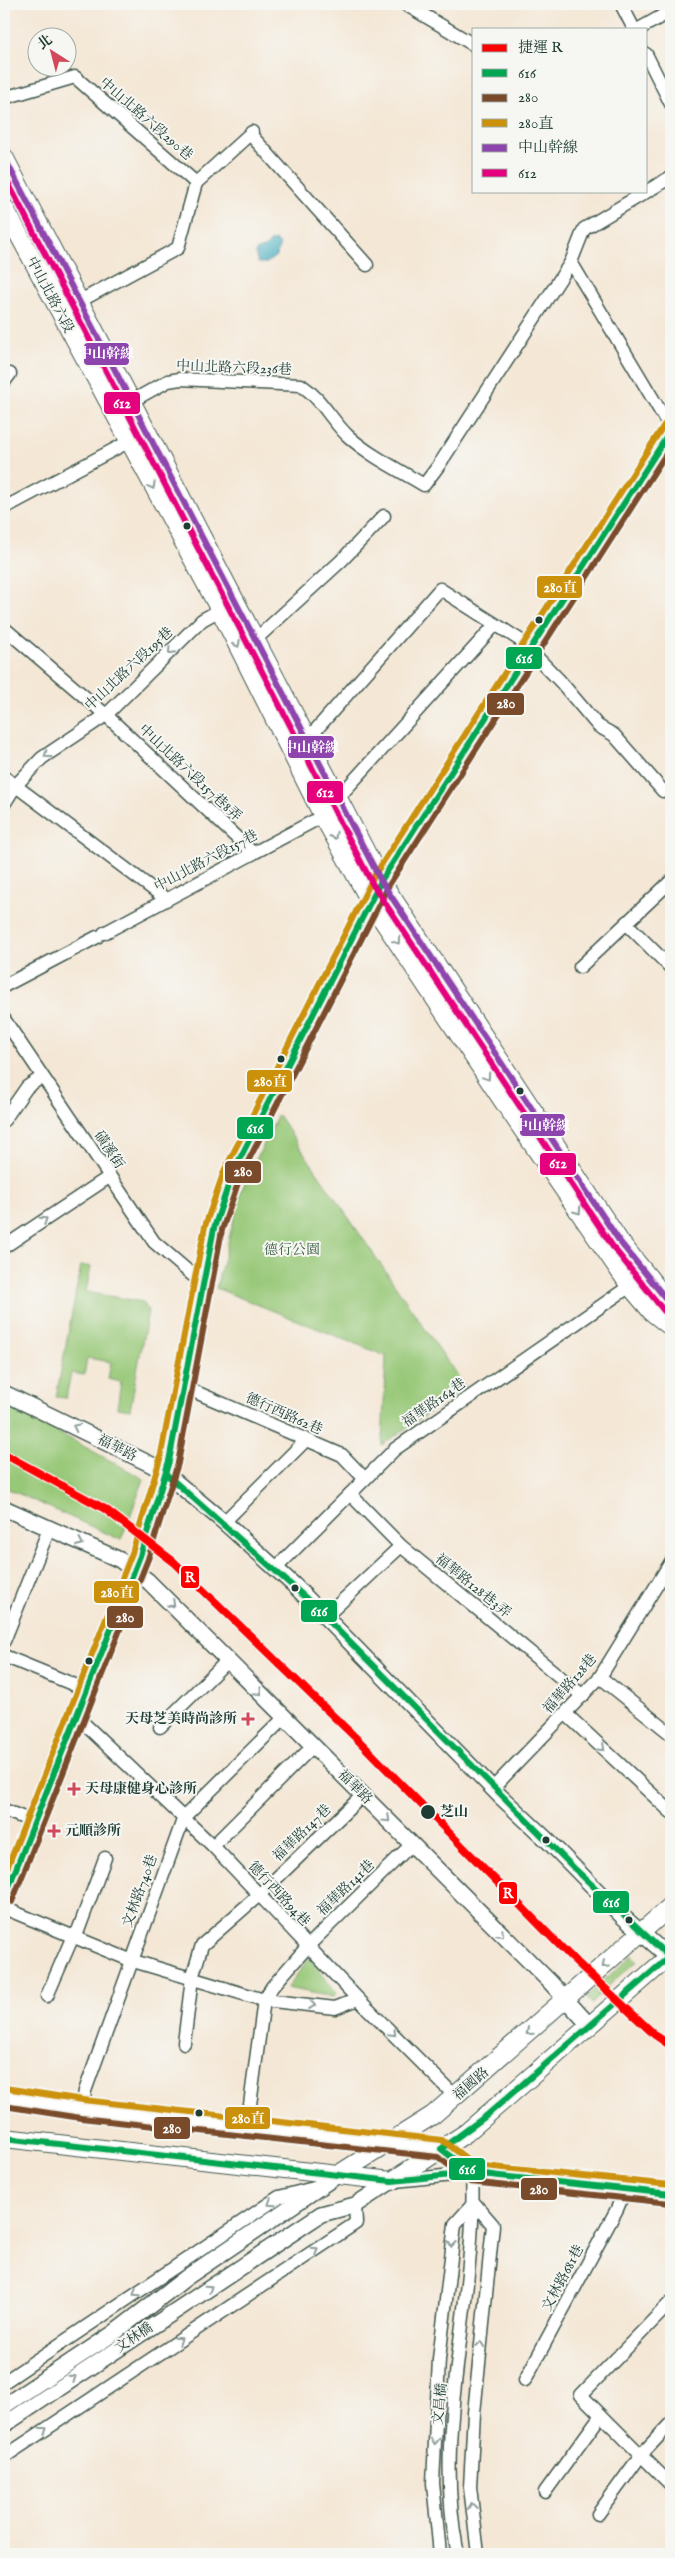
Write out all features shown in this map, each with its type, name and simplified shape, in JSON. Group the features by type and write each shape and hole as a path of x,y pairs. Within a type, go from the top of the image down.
{"main road":[{"name":"中山北路六段","path":"4,157 381,881 620,1242 671,1305"},
{"name":"中山北路六段","path":"4,207 128,443 220,610 324,816 370,901 503,1101 630,1286 652,1312 671,1327"},
{"name":"福國路","path":"339,2174 433,2115 456,2097 671,1906"},
{"path":"4,2138 392,2181 441,2149 486,2116 670,1957"},
{"path":"4,2097 82,2109 441,2149"}],"street":[{"path":"405,4 472,44"},
{"path":"621,4 633,28"},
{"path":"641,28 671,11"},
{"path":"648,58 671,104"},
{"name":"中山北路六段290巷","path":"4,98 75,77 196,183"},
{"path":"80,301 178,248 196,183 251,133 368,265"},
{"path":"648,191 671,177"},
{"path":"4,1899 135,1571 166,1474 214,1228 232,1174 381,881 670,434 571,262 584,229 646,192"},
{"name":"中山北路六段236巷","path":"132,401 168,381 180,379 301,385 312,392 347,435 360,446 424,485 439,465 521,336 571,262"},
{"path":"4,508 147,432"},
{"path":"256,639 341,560 384,516"},
{"path":"307,740 440,589 520,640 530,649 598,726 614,736 663,791"},
{"name":"中山北路六段195巷","path":"4,804 16,785 42,758 106,715 202,620 236,601"},
{"path":"337,799 494,625"},
{"name":"中山北路六段157巷8弄","path":"4,628 106,715 252,853"},
{"path":"4,777 166,899"},
{"name":"中山北路六段157巷","path":"4,986 324,816"},
{"path":"580,968 671,881"},
{"path":"627,924 671,968"},
{"name":"磺溪街","path":"4,1018 154,1242 204,1285"},
{"path":"4,1120 27,1087 42,1077"},
{"path":"4,1247 110,1178"},
{"name":"福華路164巷","path":"275,1569 395,1449 630,1286"},
{"name":"德行西路62巷","path":"184,1387 342,1455 365,1479"},
{"name":"福華路","path":"4,1393 166,1474 224,1522 325,1617 493,1788 641,1933 670,1957"},
{"path":"224,1522 306,1440"},
{"name":"福華路128巷3弄","path":"350,1494 401,1546 583,1696"},
{"name":"福華路","path":"4,1508 120,1560 148,1581 412,1844 590,2026"},
{"path":"4,1641 49,1529"},
{"path":"325,1617 401,1546"},
{"name":"福華路128巷","path":"493,1788 600,1677 671,1562"},
{"path":"4,1656 87,1690"},
{"path":"160,1727 228,1660"},
{"path":"600,1677 671,1734"},
{"path":"566,1714 671,1812"},
{"name":"德行西路94巷","path":"77,1717 213,1846 358,1999 456,2097"},
{"name":"文林路740巷","path":"82,2109 84,2091 130,1960 184,1817 284,1718"},
{"path":"213,1846 313,1746"},
{"name":"福華路147巷","path":"184,2043 192,1978 202,1945 259,1895 362,1795"},
{"path":"4,1810 34,1822"},
{"name":"福華路141巷","path":"264,2000 272,1987 308,1946 412,1844"},
{"path":"48,1996 72,1936 78,1931 105,1858"},
{"path":"4,1908 130,1960 264,2000 335,2008 358,1999"},
{"path":"247,2128 264,2000"},
{"path":"441,2149 472,2173"},
{"path":"4,2457 356,2223 355,2205 392,2181 472,2173 671,2194"},
{"name":"文昌橋","path":"458,2554 450,2488 452,2429 470,2256 474,2203 472,2173"},
{"name":"福國路","path":"250,2236 339,2174"},
{"path":"4,2382 279,2197 317,2188"},
{"name":"文林路681巷","path":"525,2380 612,2218 625,2190"},
{"path":"440,2554 433,2484 440,2359 455,2224 474,2203 493,2225 474,2413 470,2487 478,2554"},
{"name":"文林橋","path":"4,2425 321,2214 355,2205"},
{"name":"文林橋","path":"4,2406 114,2333 188,2277 250,2236"},
{"path":"671,2302 581,2395 671,2485"},
{"path":"545,2492 601,2414"},
{"path":"598,2514 641,2455 671,2423"}],"green space":[{"name":"德行公園","path":"278,1115 465,1387 382,1445 386,1356 216,1288 242,1189"},
{"path":"81,1265 91,1267 86,1292 143,1302 148,1311 130,1410 117,1408 121,1382 108,1379 111,1362 87,1358 84,1375 71,1373 66,1398 56,1397"},
{"path":"4,1403 144,1479 121,1540 4,1487"},
{"path":"632,1955 637,1961 604,1990 592,2004 586,1997"},
{"path":"310,1957 336,1993 333,1997 287,1988"}],"water":[{"path":"276,240 280,245 276,256 267,263 258,263 255,253 257,250 266,247 271,241"}],"metro line":[{"name":"R","path":"4,1454 105,1509 174,1562 359,1741 569,1955 655,2035 671,2046"}],"transit line":[{"name":"中山幹線","path":"4,157 381,881 620,1242 671,1305"},
{"name":"612","path":"4,175 373,885 613,1247 664,1311"},
{"name":"280直","path":"4,1876 132,1553 160,1459 205,1226 224,1171 374,876 664,425"},
{"name":"616","path":"4,1899 140,1556 169,1461 214,1228 232,1174 381,881 671,430"},
{"name":"280","path":"12,1902 148,1559 178,1463 222,1230 240,1177 389,885 671,446"},
{"name":"616","path":"166,1474 307,1599 576,1870 669,1957 486,2116 441,2149 472,2173 671,2194"},
{"name":"280直","path":"5,2088 83,2100 442,2140 475,2165 671,2185"},
{"name":"280","path":"4,2106 81,2118 438,2157 470,2182 670,2203"},
{"name":"616","path":"4,2138 392,2181 472,2173 493,2175"}],"place":[{"name":"天母芝美時尚診所","path":"248,1719"},
{"name":"天母康健身心診所","path":"74,1789"},
{"name":"芝山","path":"428,1812"},
{"name":"元順診所","path":"54,1831"}]}
